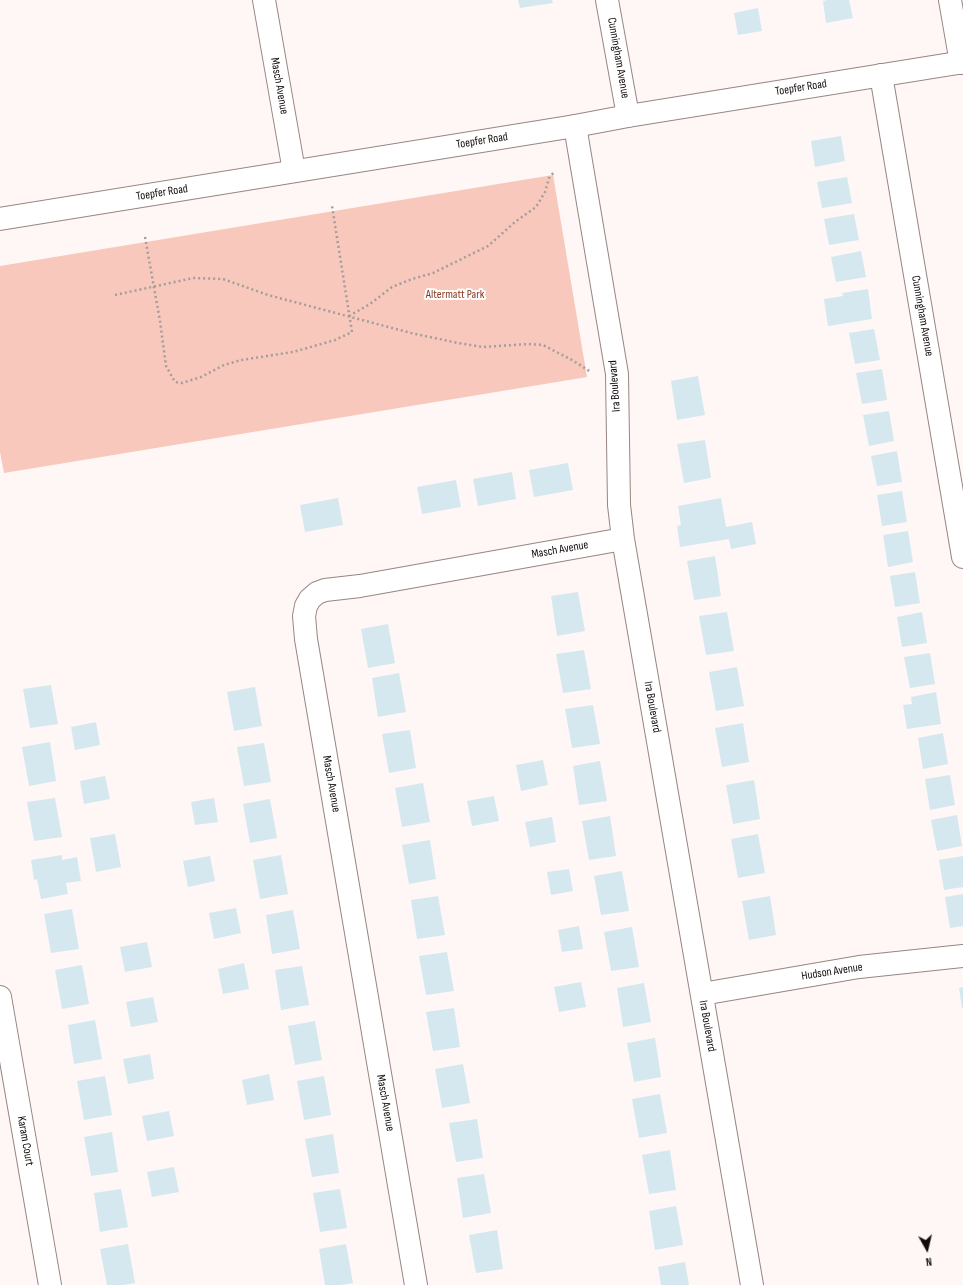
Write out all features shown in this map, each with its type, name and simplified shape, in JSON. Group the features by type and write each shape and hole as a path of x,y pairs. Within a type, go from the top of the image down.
{"street":[{"name":"Masch Avenue","path":"264,0 294,171"},
{"name":"Cunningham Avenue","path":"608,0 628,116"},
{"path":"950,0 962,62"},
{"name":"Toepfer Road","path":"0,220 962,62"},
{"name":"Cunningham Avenue","path":"881,75 963,557"},
{"name":"Ira Boulevard","path":"575,126 617,374 619,505 623,539 752,1285"},
{"name":"Masch Avenue","path":"416,1285 306,639 304,616 306,606 310,599 317,593 325,590 368,584 623,539"},
{"name":"Hudson Avenue","path":"702,994 859,967 963,956"},
{"name":"Karam Court","path":"0,997 50,1285"}],"path":[{"path":"349,316 370,304 392,287 412,278 433,273 488,246 515,222 536,207 545,192 549,178 555,171"},
{"path":"145,237 166,366 175,382 182,383 201,377 224,365 241,360 293,352 335,340 352,332 332,206"},
{"path":"115,295 193,278 223,279 268,295 411,333 483,347 528,344 543,345 591,372"}],"green space":[{"name":"Altermatt Park","path":"553,175 587,377 4,473 0,452 0,266"}],"building":[{"path":"518,0 552,0 553,3 520,8"},
{"path":"849,0 853,18 826,23 823,1"},
{"path":"758,8 762,31 738,35 734,13"},
{"path":"841,136 845,161 815,167 811,141"},
{"path":"847,177 852,203 822,208 817,182"},
{"path":"854,214 859,240 829,245 824,219"},
{"path":"861,251 866,277 836,282 831,257"},
{"path":"868,289 872,319 828,326 824,299 843,296 842,293"},
{"path":"874,329 880,360 855,364 849,333"},
{"path":"882,369 887,400 862,404 856,373"},
{"path":"698,376 705,415 677,420 671,381"},
{"path":"889,411 894,441 869,446 863,415"},
{"path":"705,440 711,478 684,483 677,444"},
{"path":"897,451 902,482 877,486 871,456"},
{"path":"568,463 573,490 534,497 529,470"},
{"path":"512,472 516,499 478,506 473,479"},
{"path":"456,480 461,507 422,514 417,487"},
{"path":"902,491 907,522 882,526 877,495"},
{"path":"338,498 343,525 305,532 300,505"},
{"path":"721,498 726,527 752,522 756,544 731,549 729,539 680,547 677,526 681,525 678,506"},
{"path":"908,531 913,562 888,567 883,535"},
{"path":"715,556 721,596 694,600 687,561"},
{"path":"915,572 920,603 895,607 890,576"},
{"path":"578,592 585,631 557,636 551,596"},
{"path":"727,612 734,651 706,655 699,616"},
{"path":"922,612 927,643 902,647 897,617"},
{"path":"388,624 395,663 368,668 361,629"},
{"path":"584,650 591,689 563,693 556,654"},
{"path":"930,653 935,684 910,688 904,657"},
{"path":"737,667 744,706 716,711 709,672"},
{"path":"399,673 406,712 378,717 372,678"},
{"path":"51,685 58,724 30,728 23,689"},
{"path":"255,687 262,726 234,731 227,692"},
{"path":"936,692 941,724 907,729 903,705 912,704 911,697"},
{"path":"593,705 600,744 572,748 565,709"},
{"path":"96,722 100,745 75,750 71,727"},
{"path":"743,723 749,762 722,767 715,728"},
{"path":"410,730 416,768 389,773 382,734"},
{"path":"943,733 948,764 923,769 918,738"},
{"path":"50,742 56,781 29,786 22,747"},
{"path":"264,743 271,782 244,786 237,747"},
{"path":"543,760 548,785 521,791 516,765"},
{"path":"600,761 607,801 579,805 573,766"},
{"path":"950,775 955,805 930,810 925,779"},
{"path":"105,776 110,799 84,804 80,781"},
{"path":"754,780 760,819 733,824 726,785"},
{"path":"423,783 430,822 402,827 395,788"},
{"path":"494,796 499,821 472,826 467,801"},
{"path":"55,798 62,837 34,841 27,802"},
{"path":"214,798 218,822 195,825 191,802"},
{"path":"270,799 277,838 250,843 243,804"},
{"path":"957,815 962,846 937,851 931,820"},
{"path":"610,816 616,856 589,860 582,821"},
{"path":"552,817 556,842 530,847 525,822"},
{"path":"115,834 121,867 96,872 90,838"},
{"path":"758,834 765,873 738,878 731,839"},
{"path":"430,840 436,879 409,884 402,845"},
{"path":"62,855 62,860 77,857 81,881 66,883 68,894 41,899 37,879 34,880 31,860"},
{"path":"281,855 288,894 260,899 253,860"},
{"path":"210,856 215,881 188,887 183,861"},
{"path":"963,856 963,887 944,890 939,860"},
{"path":"569,869 573,891 551,895 547,872"},
{"path":"622,871 629,911 601,915 594,876"},
{"path":"963,894 963,926 950,928 945,897"},
{"path":"438,896 445,935 417,939 411,900"},
{"path":"770,896 776,935 749,940 742,901"},
{"path":"236,908 241,933 214,939 209,913"},
{"path":"72,909 79,949 51,953 44,914"},
{"path":"293,910 300,949 272,954 266,915"},
{"path":"579,926 583,949 562,952 558,930"},
{"path":"632,927 639,967 611,971 604,932"},
{"path":"147,942 152,967 125,972 120,947"},
{"path":"447,952 454,991 426,995 419,956"},
{"path":"244,963 249,989 223,994 218,969"},
{"path":"82,965 89,1004 62,1009 55,970"},
{"path":"302,966 309,1005 281,1010 275,970"},
{"path":"581,982 586,1007 559,1012 554,987"},
{"path":"644,983 651,1022 623,1027 617,988"},
{"path":"963,987 963,1008 962,1008 959,988"},
{"path":"153,997 158,1022 131,1027 126,1002"},
{"path":"454,1008 460,1047 433,1051 426,1012"},
{"path":"95,1020 102,1059 74,1064 68,1025"},
{"path":"315,1021 322,1060 295,1065 288,1026"},
{"path":"655,1038 661,1077 634,1082 627,1043"},
{"path":"150,1054 154,1079 128,1084 123,1059"},
{"path":"463,1064 470,1103 442,1108 435,1069"},
{"path":"269,1074 274,1100 247,1105 242,1080"},
{"path":"105,1076 112,1115 84,1120 77,1081"},
{"path":"324,1076 331,1115 304,1120 297,1081"},
{"path":"660,1094 667,1133 639,1138 632,1099"},
{"path":"169,1111 174,1136 147,1141 142,1116"},
{"path":"477,1119 483,1158 456,1162 449,1123"},
{"path":"112,1132 118,1172 91,1176 84,1137"},
{"path":"333,1134 339,1173 312,1177 305,1139"},
{"path":"670,1150 676,1190 649,1194 642,1155"},
{"path":"174,1167 179,1192 152,1197 147,1172"},
{"path":"484,1174 491,1213 463,1218 457,1178"},
{"path":"121,1189 128,1227 100,1232 94,1193"},
{"path":"340,1189 347,1228 320,1232 313,1193"},
{"path":"676,1206 683,1245 655,1250 649,1211"},
{"path":"497,1230 503,1269 476,1273 469,1235"},
{"path":"128,1244 135,1283 107,1285 100,1249"},
{"path":"346,1244 353,1283 325,1285 319,1249"},
{"path":"685,1262 689,1285 661,1285 658,1267"}]}
